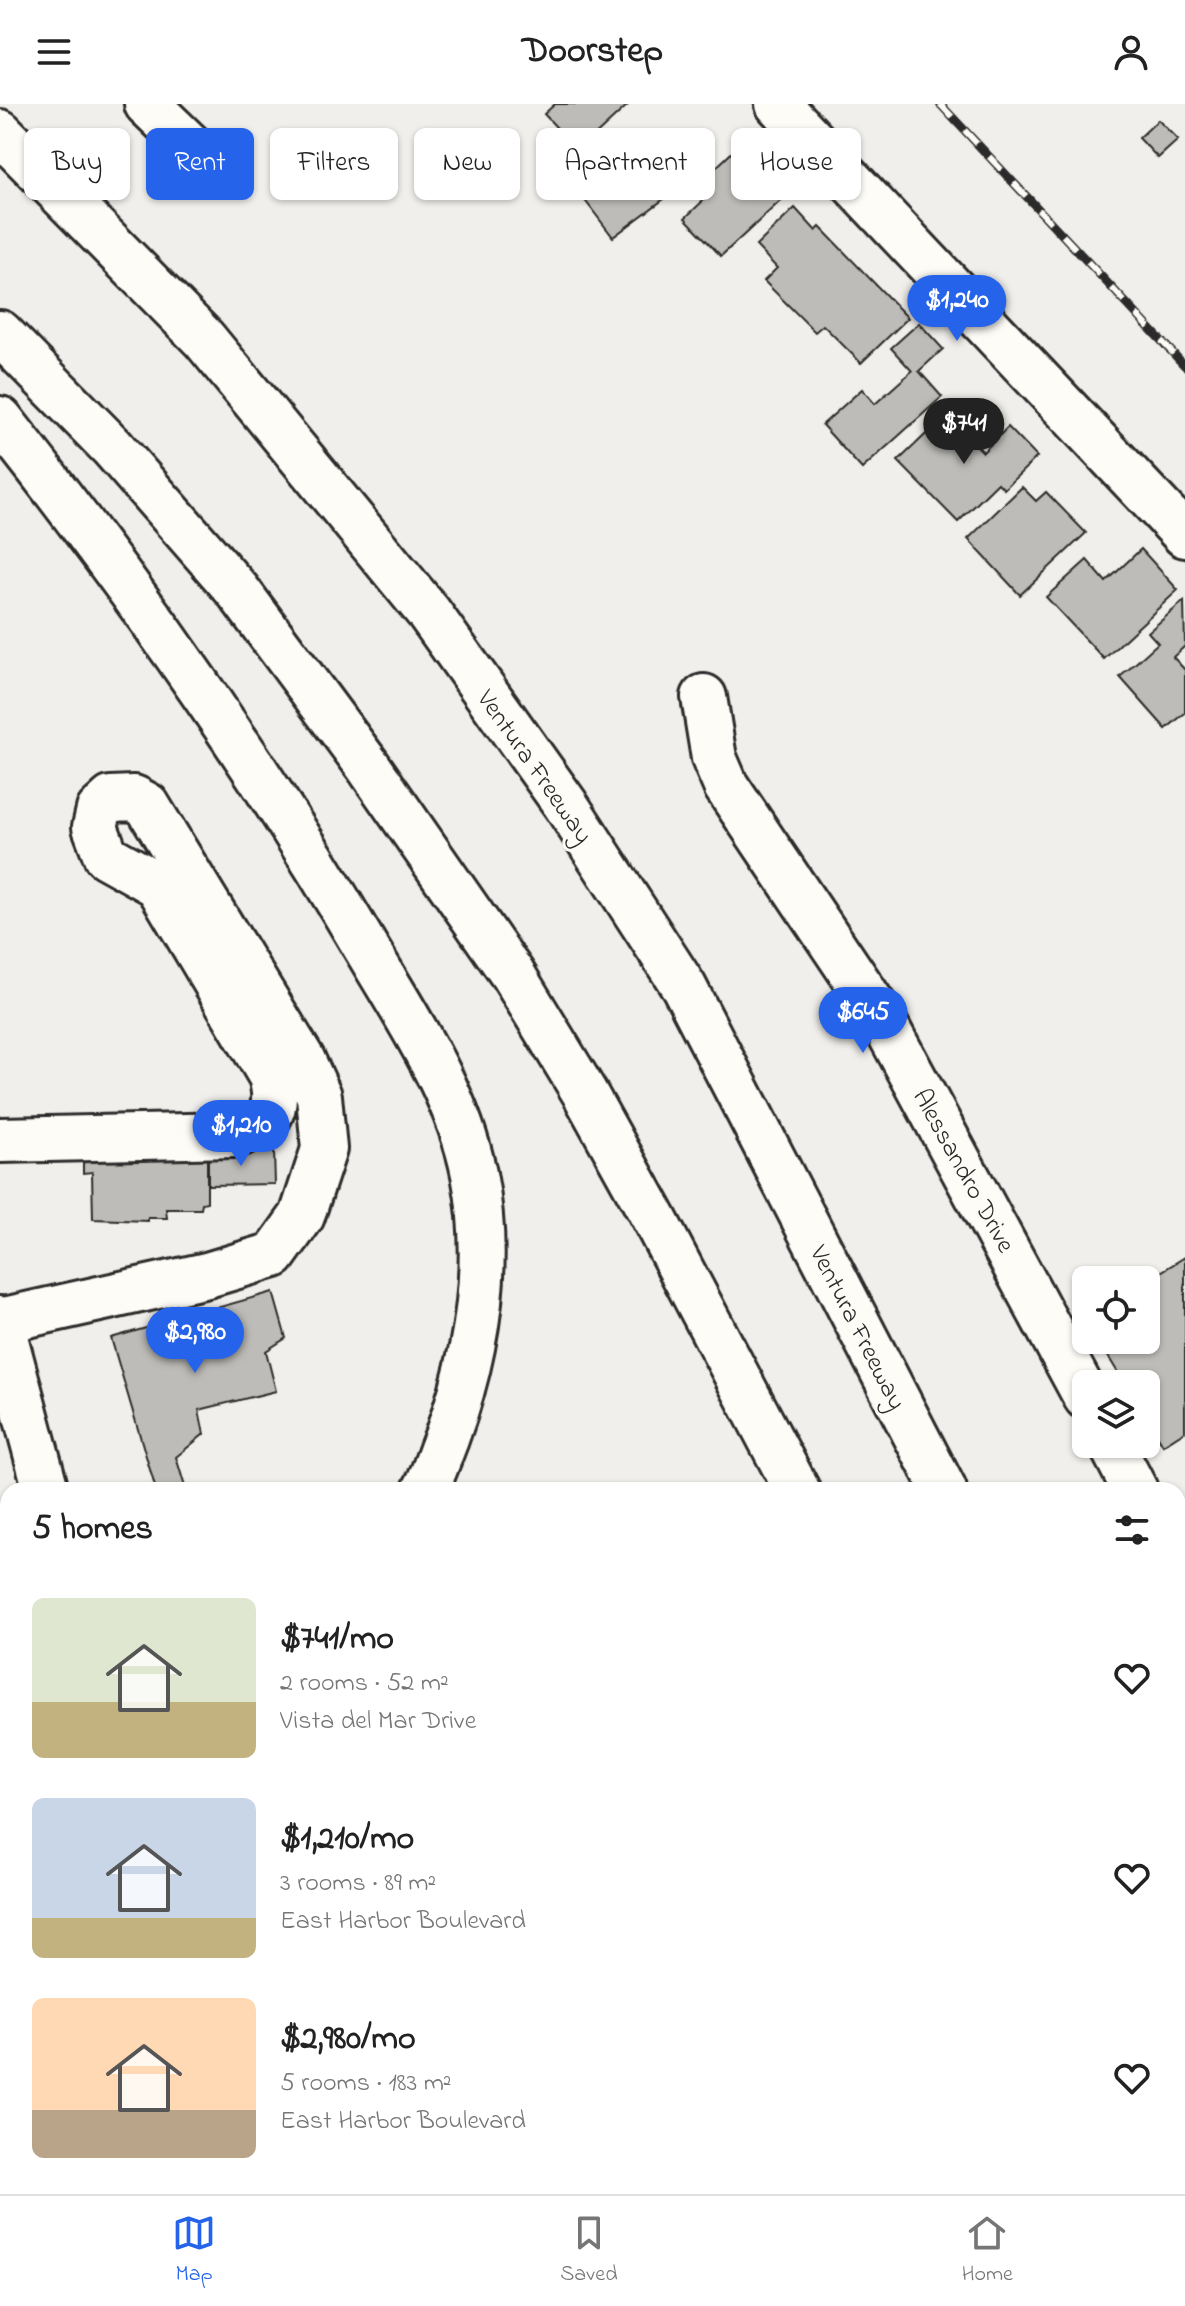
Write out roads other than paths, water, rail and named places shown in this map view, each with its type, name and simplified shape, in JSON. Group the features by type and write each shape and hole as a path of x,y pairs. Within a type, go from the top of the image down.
{"main road":[{"path":"147,104 172,128"},
{"path":"778,104 1185,535"},
{"name":"Ventura Freeway","path":"0,132 204,339 429,613 566,805 684,987 940,1482"},
{"path":"0,333 112,447 238,591 368,766 513,975 648,1207 793,1482"},
{"path":"0,419 81,522 300,836 448,1089 474,1174 482,1245 478,1327 461,1397 428,1482"},
{"name":"Alessandro Drive","path":"704,697 714,758 726,786 880,1015 1072,1371"},
{"path":"0,1140 234,1135 264,1123 272,1113 276,1096 271,1076 158,885 122,868 106,856 100,844 95,827 99,810 111,799 134,798 147,805 302,1059 319,1096 324,1149 302,1216 274,1255 207,1275 0,1320 44,1482"},
{"path":"1118,1458 1131,1482"}],"railway":[{"path":"940,104 1185,366"}]}
